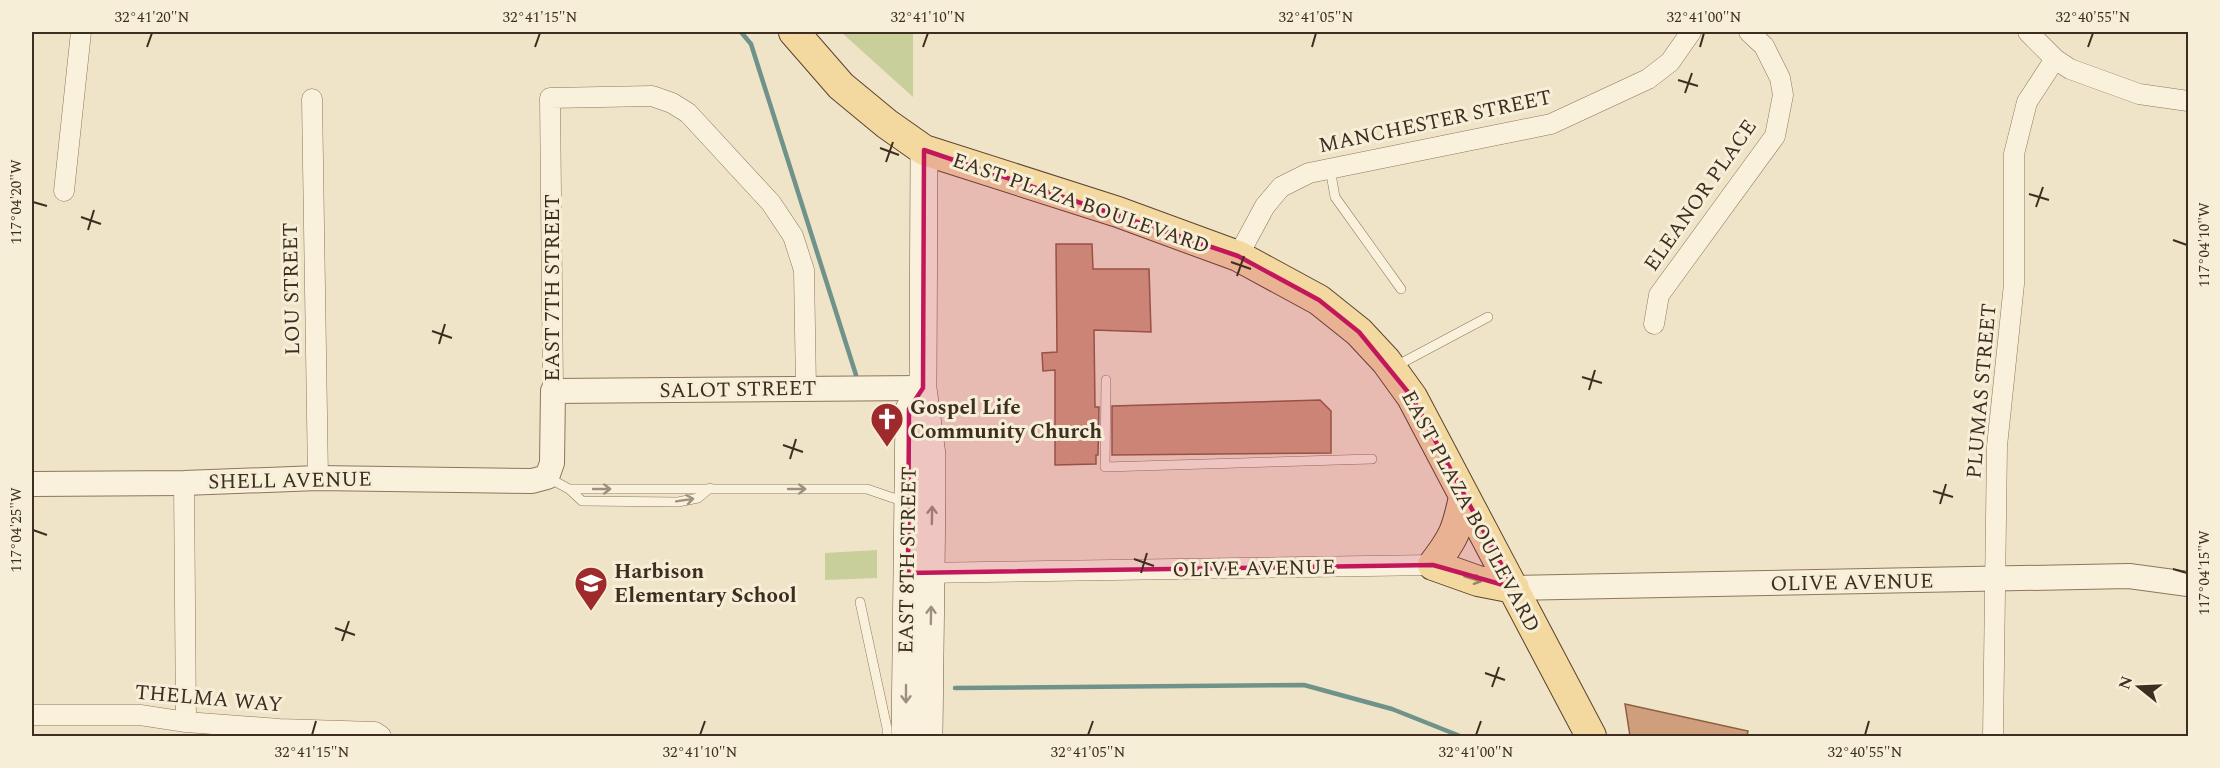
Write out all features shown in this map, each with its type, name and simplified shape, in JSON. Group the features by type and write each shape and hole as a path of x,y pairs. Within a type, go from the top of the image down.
{"main road":[{"name":"EAST PLAZA BOULEVARD","path":"794,32 840,86 924,150 1118,212 1238,256 1319,300 1359,332 1391,368 1412,397 1591,736"},
{"name":"EAST 8TH STREET","path":"905,736 932,455 923,388 924,150"},
{"name":"EAST 8TH STREET","path":"923,388 909,409 908,476 909,503 920,574 928,736"},
{"path":"1464,497 1458,527 1433,565 1478,581 1514,588"}],"street":[{"path":"64,190 81,32"},
{"name":"MANCHESTER STREET","path":"1238,256 1265,206 1281,187 1309,172 1551,124 1648,79 1670,62 1691,32"},
{"name":"ELEANOR PLACE","path":"1654,324 1659,295 1775,136 1783,95 1780,78 1764,46 1749,32"},
{"path":"2028,32 2055,59 2070,69 2139,94 2188,100"},
{"name":"PLUMAS STREET","path":"1993,736 1997,446 2014,284 2014,154 2027,102 2055,59"},
{"name":"EAST 7TH STREET","path":"547,477 552,463 550,98 652,96 672,103 688,113 771,203 793,236 804,270 806,388"},
{"name":"LOU STREET","path":"312,99 318,478"},
{"name":"SALOT STREET","path":"552,391 923,388"},
{"name":"SHELL AVENUE","path":"32,484 184,483 318,478 532,481 547,477"},
{"path":"184,483 186,722"},
{"name":"OLIVE AVENUE","path":"920,574 1433,565"},
{"name":"OLIVE AVENUE","path":"1514,588 1869,583 1995,577 2129,576 2188,584"},
{"name":"THELMA WAY","path":"32,715 140,715 186,722 279,729 375,732 381,736"}],"lane":[{"path":"1330,168 1335,197 1401,289"},
{"path":"1391,368 1488,317"},
{"path":"1106,380 1105,467 1372,459"},
{"path":"547,477 569,489 867,489 909,503"},
{"path":"860,602 887,736"}],"highlighted area":[{"path":"924,150 1238,256 1319,300 1359,332 1412,397 1514,588 1433,565 908,573 909,409 923,388"}],"green space":[{"path":"841,32 913,32 913,97"},
{"path":"877,550 877,578 825,580 825,553"}],"building":[{"path":"1056,244 1092,244 1093,269 1149,269 1151,332 1094,330 1095,407 1099,407 1096,464 1055,465 1055,370 1043,371 1042,353 1057,352"},
{"path":"1320,400 1331,411 1331,453 1112,455 1112,406"},
{"path":"1625,704 1748,731 1747,736 1630,736"}],"waterway":[{"path":"741,32 751,44 856,375"},
{"path":"955,688 1304,685 1392,709 1460,736"}],"place":[{"name":"Gospel Life Community Church","path":"887,448"},
{"name":"Harbison Elementary School","path":"591,612"}]}
